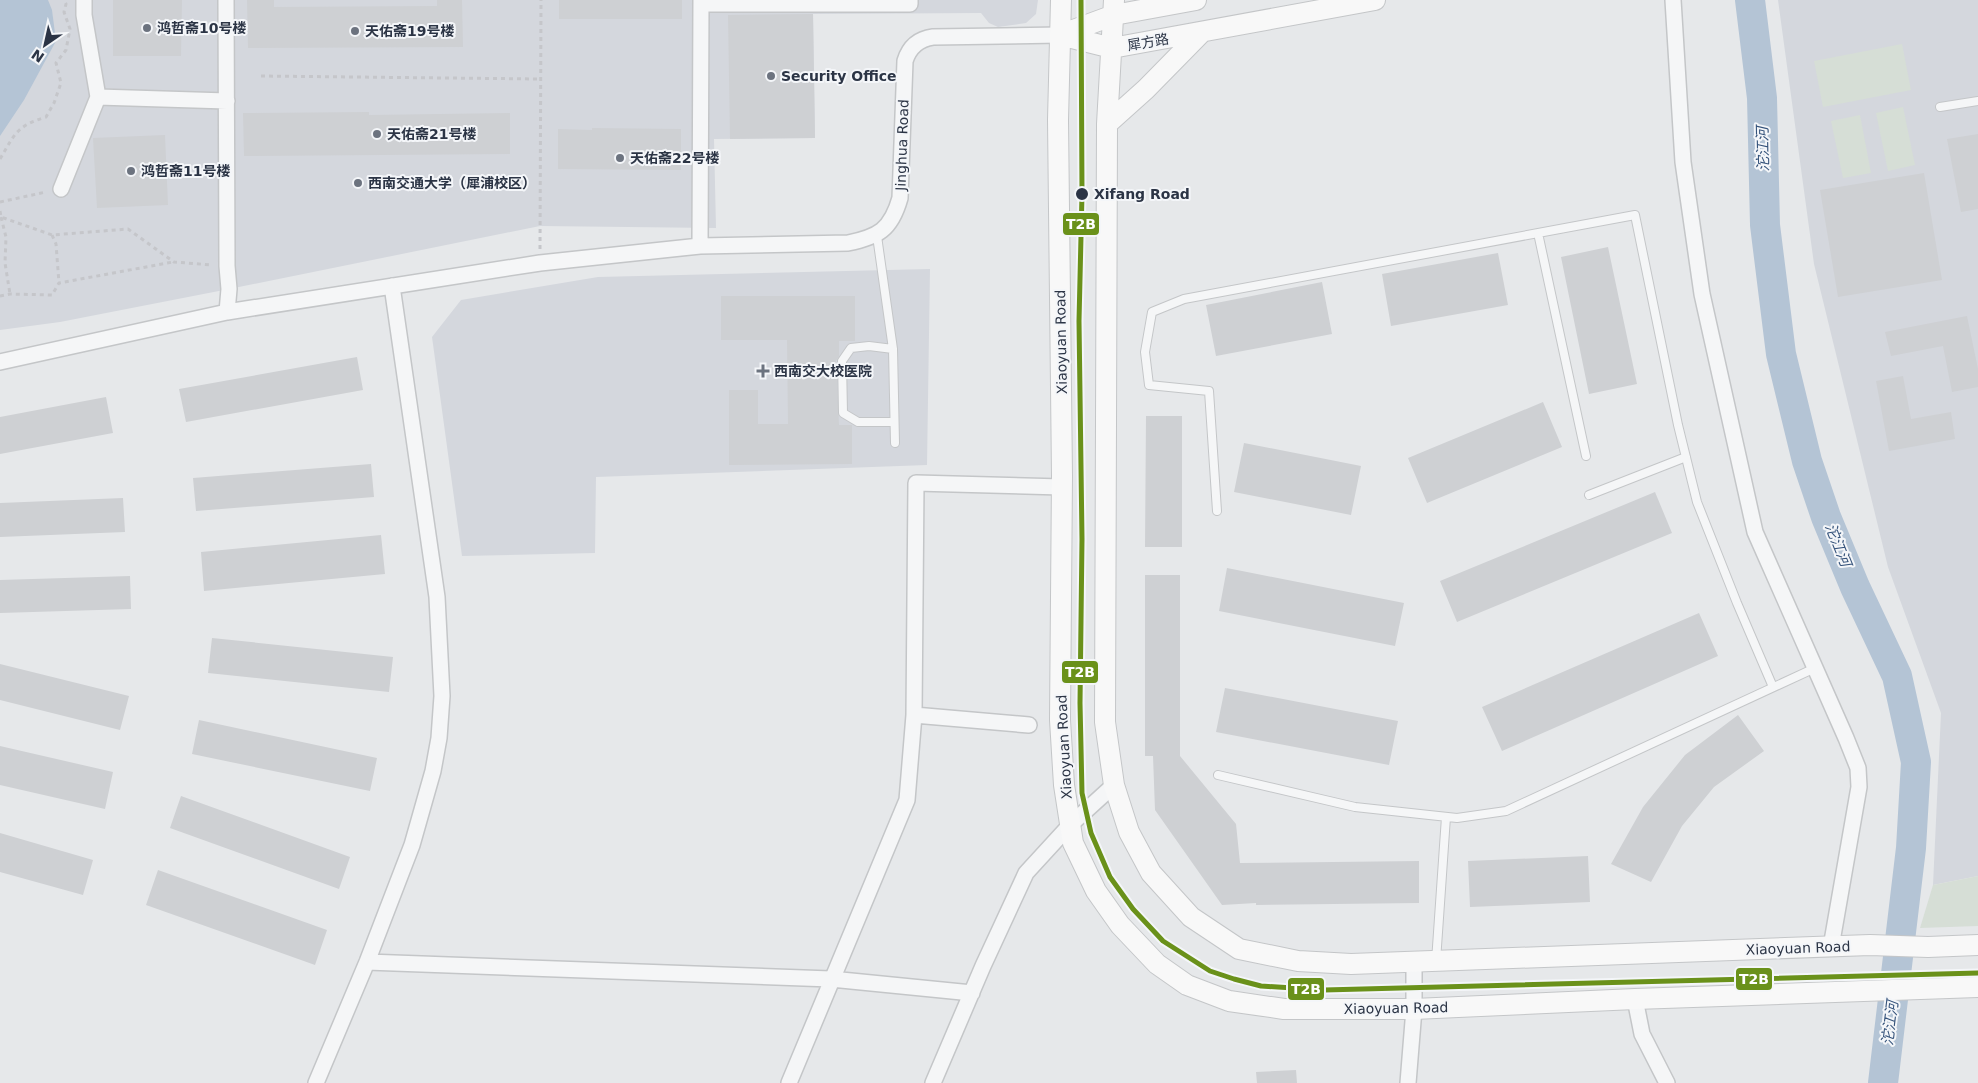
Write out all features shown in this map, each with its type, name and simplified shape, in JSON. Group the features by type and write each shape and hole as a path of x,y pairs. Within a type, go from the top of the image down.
{"street":[{"path":"62,189 98,97 84,15 84,0"},
{"path":"226,0 227,266 229,289 227,312"},
{"name":"Xiaoyuan Road","path":"1061,0 1058,120 1062,487 1060,720 1064,785 1073,843 1096,891 1120,925 1157,964 1187,985 1229,1001 1284,1010 1414,1009 1636,998 1978,988"},
{"path":"1060,35 1114,8 1196,0"},
{"name":"犀方路","path":"1060,35 1112,48 1376,0"},
{"path":"1673,0 1683,162 1702,294 1755,532 1858,768 1859,787 1830,947"},
{"path":"700,246 701,2 910,2"},
{"name":"Xiaoyuan Road","path":"1114,8 1107,124 1105,722 1114,785 1129,832 1151,873 1191,917 1239,949 1298,961 1351,964 1830,947 1978,945"},
{"path":"1107,124 1146,89 1202,32"},
{"name":"Jinghua Road","path":"877,236 894,214 900,198 905,61 915,45 932,37 1060,35"},
{"path":"98,97 227,102"},
{"path":"0,362 227,312 540,263 700,246 848,243 877,236"},
{"path":"316,1083 367,962 412,845 433,771 439,738 442,696 437,597 392,286"},
{"path":"789,1083 907,800 914,715 916,483 1062,487"},
{"path":"914,715 1029,725"},
{"path":"933,1083 982,966 1026,873 1070,825 1114,785"},
{"path":"1408,1083 1414,1009 1414,961"},
{"path":"367,962 831,979 972,993"},
{"path":"1636,998 1642,1034 1667,1083"}],"lane":[{"path":"1940,107 1978,100"},
{"path":"1217,511 1208,391 1149,385 1145,352 1152,312 1184,300 1635,215 1697,502 1737,603 1774,687"},
{"path":"1538,233 1586,456"},
{"path":"877,236 894,350 895,443"},
{"path":"894,350 869,346 851,348 842,361 843,413 858,422 894,422"},
{"path":"1589,495 1686,457"},
{"path":"1218,775 1355,807 1458,818 1506,811 1815,668"},
{"path":"1436,961 1446,817"}],"path":[{"path":"0,159 18,130 29,122 46,117 54,102 61,83 56,63 66,50 70,29 64,12 66,4 64,0"},
{"path":"540,0 540,263"},
{"path":"261,76 540,79"},
{"path":"0,202 62,189"},
{"path":"0,211 6,237 4,255 10,294"},
{"path":"1,217 52,235 128,229 174,262"},
{"path":"0,296 10,294 52,295 58,283 56,244 52,235"},
{"path":"0,257 4,255"},
{"path":"58,283 174,262 227,266"}],"shaded area":[{"name":"西南交通大学（犀浦校区）","path":"0,0 1038,0 1036,14 1026,23 998,27 989,23 981,13 813,14 815,138 714,139 716,228 540,226 60,322 0,330"},
{"path":"1778,0 1978,0 1978,876 1933,885 1941,713 1888,567 1814,264"},
{"path":"1902,44 1911,90 1823,107 1814,61"},
{"path":"1903,107 1915,165 1888,171 1876,113"},
{"path":"1860,115 1871,173 1843,178 1831,121"},
{"name":"西南交大校医院","path":"930,269 927,465 596,477 595,553 462,556 432,337 461,300 598,277"},
{"path":"1978,876 1978,926 1920,928 1933,885"}],"water":[{"path":"0,0 48,0 52,10 56,41 24,100 0,136"}],"building":[{"name":"鸿哲斋10号楼","path":"113,0 182,0 181,56 113,56"},
{"name":"天佑斋19号楼","path":"247,0 274,0 274,7 437,6 437,0 462,0 463,47 248,48"},
{"path":"559,0 682,0 682,19 559,19"},
{"name":"Security Office","path":"813,14 815,138 730,139 728,15"},
{"name":"天佑斋21号楼","path":"369,112 369,115 510,113 510,154 244,156 243,113"},
{"name":"天佑斋22号楼","path":"592,128 681,129 681,170 558,169 558,129 592,130"},
{"path":"1978,134 1978,209 1961,212 1947,139"},
{"name":"鸿哲斋11号楼","path":"165,135 168,205 97,208 93,138"},
{"path":"1924,173 1942,280 1838,297 1820,190"},
{"path":"1608,247 1637,384 1589,394 1561,257"},
{"path":"1498,253 1508,305 1391,326 1382,274"},
{"path":"1322,282 1332,334 1216,356 1206,305"},
{"path":"721,296 855,296 855,341 839,341 839,356 836,361 839,425 852,425 852,464 729,465 729,390 758,390 758,424 788,424 787,340 721,340"},
{"path":"1967,316 1978,369 1978,387 1952,392 1943,346 1891,356 1885,332"},
{"path":"357,357 363,390 186,422 179,389"},
{"path":"1903,376 1911,419 1951,412 1955,439 1889,451 1876,381"},
{"path":"106,397 113,433 0,454 0,417"},
{"path":"1543,402 1562,447 1427,503 1408,458"},
{"path":"1146,416 1182,416 1182,547 1145,547"},
{"path":"1244,443 1361,466 1351,515 1234,492"},
{"path":"371,464 374,497 196,511 193,478"},
{"path":"1655,492 1672,533 1457,622 1440,581"},
{"path":"123,498 125,532 0,537 0,503"},
{"path":"381,535 385,574 204,591 201,552"},
{"path":"1227,568 1404,603 1395,646 1219,611"},
{"path":"1145,575 1180,575 1180,756 1236,824 1240,863 1419,861 1419,903 1256,905 1256,903 1222,905 1155,810 1153,756 1145,756"},
{"path":"130,576 131,609 0,613 0,580"},
{"path":"1699,613 1718,656 1502,751 1482,707"},
{"path":"212,638 393,657 389,692 208,673"},
{"path":"0,664 129,696 120,730 0,700"},
{"path":"1225,688 1398,721 1389,765 1216,732"},
{"path":"1738,715 1764,751 1714,787 1682,826 1651,882 1611,864 1643,807 1685,755"},
{"path":"199,720 377,758 370,791 192,754"},
{"path":"0,746 113,772 105,809 0,785"},
{"path":"181,796 350,857 339,889 170,828"},
{"path":"0,833 93,860 83,895 0,872"},
{"path":"1588,856 1590,902 1470,907 1468,861"},
{"path":"158,870 327,930 315,965 146,905"},
{"path":"1296,1070 1297,1083 1257,1083 1256,1072"}],"waterway":[{"name":"沱江河","path":"1750,0 1762,98 1765,225 1781,354 1807,461 1826,517 1855,587 1897,676 1916,762 1911,848 1883,1083"}],"transit line":[{"name":"T2B","path":"1081,0 1082,194 1079,321 1082,539 1080,703 1082,793 1091,833 1110,877 1133,909 1163,941 1210,971 1261,986 1324,990 1978,973"}],"place":[{"name":"鸿哲斋10号楼","path":"147,28"},
{"name":"天佑斋19号楼","path":"355,31"},
{"name":"Security Office","path":"771,76"},
{"name":"天佑斋21号楼","path":"377,134"},
{"name":"天佑斋22号楼","path":"620,158"},
{"name":"鸿哲斋11号楼","path":"131,171"},
{"name":"西南交通大学（犀浦校区）","path":"358,183"},
{"name":"Xifang Road","path":"1082,194"},
{"name":"西南交大校医院","path":"763,371"}]}
